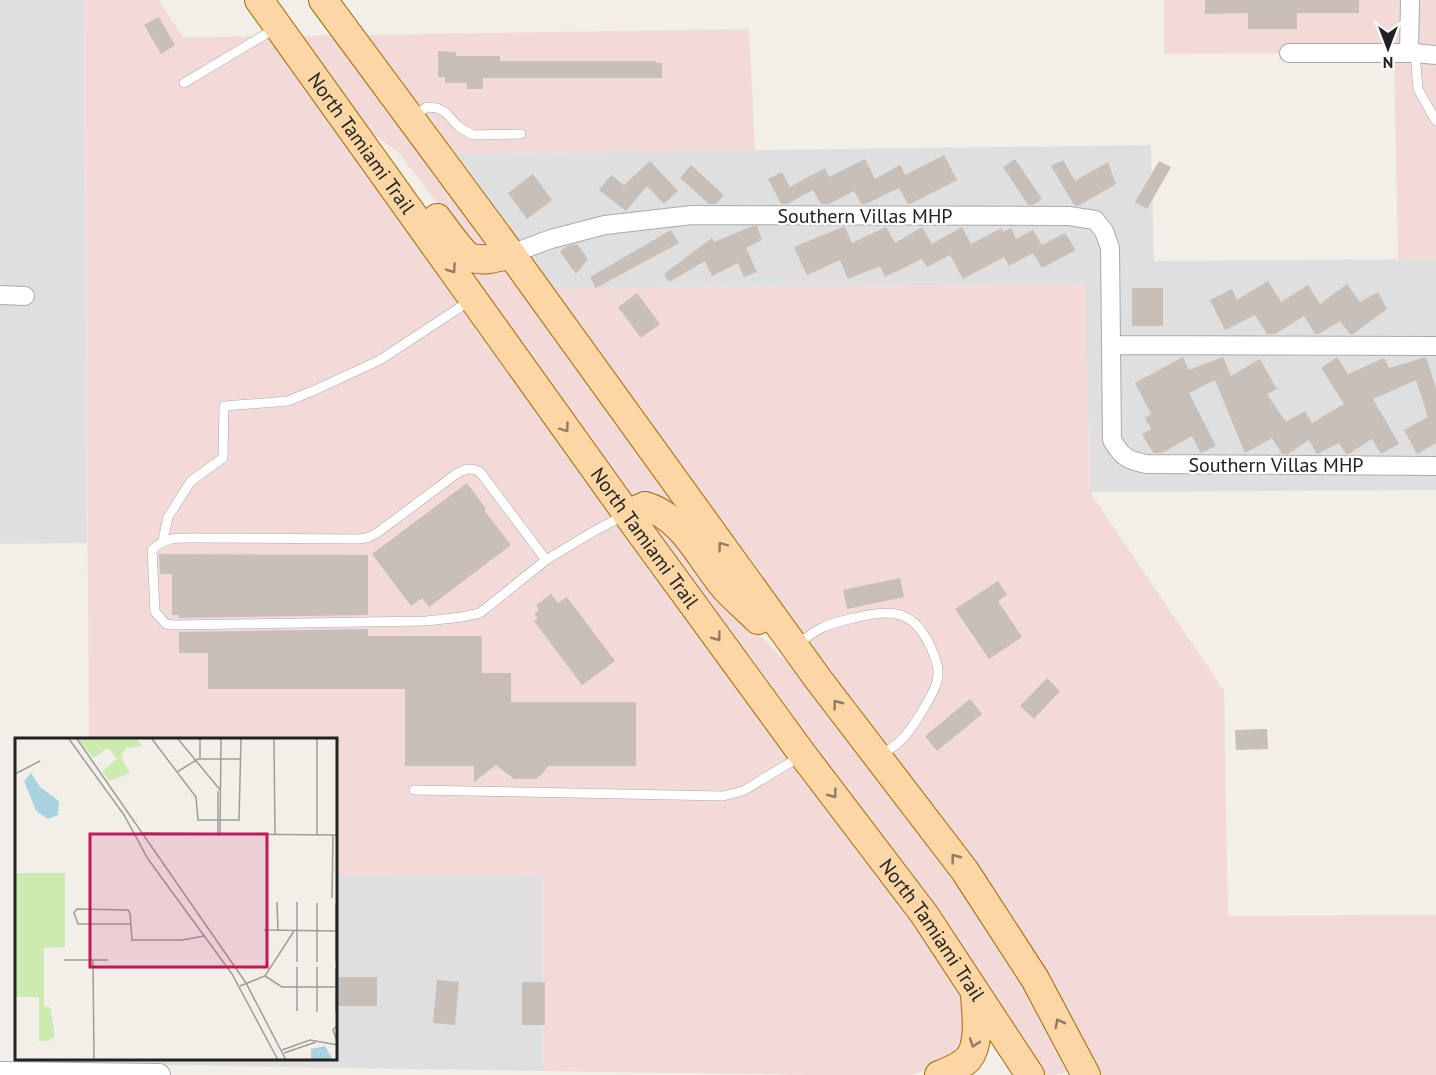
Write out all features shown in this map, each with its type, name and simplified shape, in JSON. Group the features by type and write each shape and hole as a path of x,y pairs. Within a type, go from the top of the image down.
{"main road":[{"name":"North Tamiami Trail","path":"258,0 627,514 924,914 1030,1075"},
{"path":"323,0 511,254 792,649 818,679 965,871 1035,979 1086,1075"},
{"path":"353,132 391,159 454,241 470,258 484,260 511,254"},
{"path":"627,514 645,506 652,508 678,526 725,588 792,649"},
{"path":"939,1075 969,1058 977,1035 975,994"}],"street":[{"path":"1410,0 1412,53"},
{"path":"1288,53 1436,55"},
{"name":"Southern Villas MHP","path":"511,254 551,239 604,225 692,215 1069,216 1095,220 1104,231 1110,248 1112,440 1119,452 1130,460 1146,464 1436,466"},
{"path":"0,295 25,296"},
{"path":"1111,345 1436,346"},
{"path":"0,1073 159,1075"}],"lane":[{"path":"184,83 278,27"},
{"path":"1412,53 1418,89 1436,122"},
{"path":"410,118 427,107 437,108 445,112 459,127 473,135 521,134"},
{"path":"163,540 168,517 191,482 223,458 224,406 288,400 315,390 380,360 473,299"},
{"path":"546,560 480,472 466,469 367,538 171,538 163,540 152,550 155,612 166,624 174,625 426,621 462,617 480,613 546,560 627,514"},
{"path":"792,649 812,633 829,624 863,615 890,612 903,615 915,622 926,637 938,668 937,682 925,706 904,737 878,757"},
{"path":"414,790 723,796 743,791 804,755"}],"shaded area":[{"path":"0,0 84,0 87,543 0,544"},
{"path":"84,0 158,0 183,37 273,36 916,920 966,997 968,1034 951,1059 913,1075 543,1071 542,876 338,875 338,738 89,738"},
{"path":"1164,0 1436,0 1436,259 1398,259 1394,53 1164,54"},
{"path":"749,29 755,150 448,154 359,35"},
{"path":"336,35 494,248 485,250 461,234 398,152 359,124 296,36"},
{"path":"1151,145 1154,261 1436,259 1436,490 1090,492 1084,284 548,289 448,154"},
{"path":"464,265 507,265 743,591 630,502"},
{"path":"1085,284 1090,492 1224,691 1228,916 1436,915 1436,1075 1097,1075 548,289"},
{"path":"646,516 672,533 719,595 811,686 958,877 1073,1070 1055,1075 1042,1075"},
{"path":"338,875 542,876 543,1071 35,1063 37,1060 338,1060"}],"building":[{"path":"1205,0 1359,0 1359,13 1297,13 1297,29 1248,29 1248,13 1205,14"},
{"path":"159,17 175,45 161,54 144,25"},
{"path":"438,51 456,52 456,56 500,56 500,61 656,61 656,63 662,63 662,78 483,78 483,89 467,89 467,83 445,83 445,77 438,77"},
{"path":"944,155 957,180 910,204 899,188 866,204 861,204 854,191 829,204 821,204 813,190 787,204 781,204 768,179 782,172 790,187 825,168 829,177 865,159 875,179 900,165 905,175"},
{"path":"1015,159 1042,199 1033,205 1028,205 1003,167"},
{"path":"1063,160 1075,181 1108,162 1116,184 1078,206 1074,205 1051,166"},
{"path":"650,161 678,191 664,204 647,186 626,211 599,190 611,175 624,185"},
{"path":"1159,161 1171,167 1147,209 1135,202"},
{"path":"691,165 724,195 716,204 709,204 680,178"},
{"path":"533,174 552,200 527,219 508,193"},
{"path":"757,226 762,240 746,248 757,272 744,277 738,263 712,276 705,261 669,282 664,274 712,238 714,242"},
{"path":"843,227 852,243 886,227 895,243 922,227 932,244 962,227 971,244 1002,228 1003,232 1011,228 1016,239 1033,230 1042,245 1065,233 1076,250 1042,268 1033,253 1009,266 1004,257 963,279 950,255 927,267 922,259 885,277 880,266 848,279 840,260 807,275 794,247"},
{"path":"671,230 679,243 596,288 590,277"},
{"path":"577,244 588,259 576,274 560,252 567,246"},
{"path":"1268,281 1281,302 1308,285 1320,304 1347,284 1360,302 1378,292 1387,309 1353,334 1350,334 1340,321 1319,334 1315,334 1304,316 1275,334 1267,334 1255,315 1225,330 1210,300 1232,289 1237,300"},
{"path":"1132,288 1163,288 1163,326 1132,326"},
{"path":"637,293 660,324 641,338 618,307"},
{"path":"1183,357 1189,370 1223,357 1231,376 1260,359 1277,389 1267,394 1286,422 1305,411 1312,423 1344,404 1321,368 1337,357 1348,374 1384,358 1389,368 1426,357 1436,388 1436,443 1417,454 1404,430 1428,417 1416,380 1373,399 1399,444 1381,454 1372,439 1349,454 1346,454 1339,443 1317,454 1309,440 1288,454 1282,454 1272,438 1245,453 1215,380 1189,393 1216,446 1201,453 1192,436 1162,453 1153,453 1142,434 1151,429 1145,418 1151,414 1135,383"},
{"path":"467,483 511,545 429,607 422,598 411,606 372,554"},
{"path":"159,554 368,555 368,615 179,618 179,615 172,615 172,574 160,574"},
{"path":"900,578 904,597 847,609 843,590"},
{"path":"998,581 1007,595 998,601 1022,637 989,659 955,609"},
{"path":"551,594 558,603 567,597 615,661 582,685 534,621 538,618 534,614 539,610 536,605"},
{"path":"368,629 368,636 482,636 482,673 511,673 511,702 636,702 636,766 548,766 536,779 514,779 496,765 474,782 474,766 405,766 405,689 208,689 208,653 179,653 179,632"},
{"path":"1047,678 1060,691 1034,719 1020,706"},
{"path":"970,699 982,714 937,751 925,736"},
{"path":"1267,729 1268,749 1236,750 1235,730"},
{"path":"338,977 377,977 377,1006 338,1006"},
{"path":"437,980 459,982 455,1025 433,1023"},
{"path":"522,982 545,982 545,1025 522,1025"}]}
